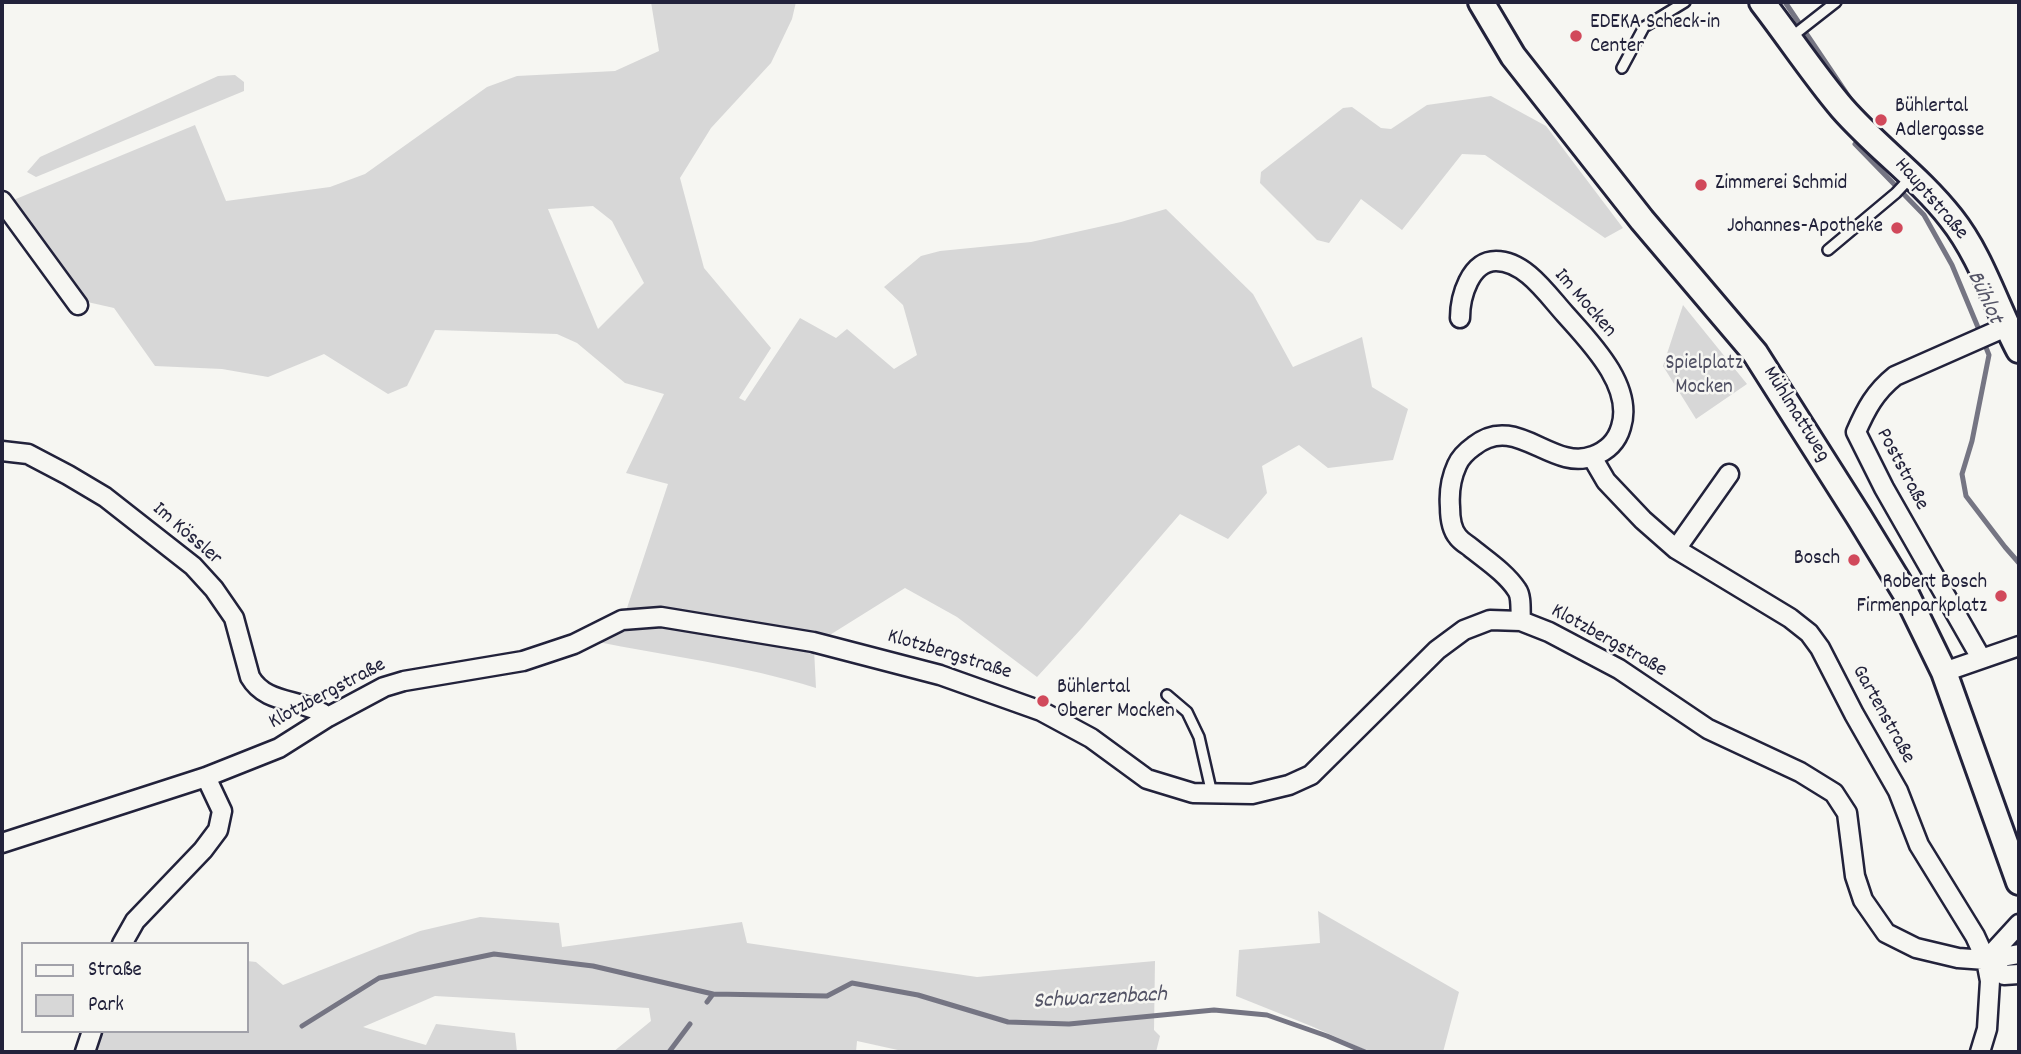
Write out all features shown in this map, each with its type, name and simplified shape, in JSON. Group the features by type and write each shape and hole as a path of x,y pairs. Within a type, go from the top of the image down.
{"main road":[{"name":"Mühlmattweg","path":"1481,2 1513,56 1642,220 1755,353 1906,594 1944,672 2019,882"},
{"name":"Hauptstraße","path":"1762,2 1793,35 1843,108 1904,185 1951,218 1968,242 2000,329 2019,350"}],"street":[{"path":"2,201 78,305"},
{"name":"Im Mocken","path":"1460,318 1460,302 1466,284 1479,267 1492,261 1508,262 1519,267 1539,286 1593,345 1613,377 1624,403 1624,417 1615,440 1608,448 1592,457"},
{"name":"Poststraße","path":"1981,658 1884,488 1856,432 1868,405 1888,381 1913,367 2000,329"},
{"path":"1521,621 1518,592 1502,573 1458,537 1450,521 1449,496 1457,465 1466,451 1483,438 1504,435 1529,441 1562,456 1577,459 1592,457"},
{"name":"Im Kössler","path":"2,451 28,454 105,497 193,566 214,589 234,618 250,677 255,685 268,696 315,709 328,717"},
{"name":"Gartenstraße","path":"1592,457 1606,481 1643,520 1676,548 1790,618 1809,633 1820,648 1898,791 1919,845 1975,936 1986,960"},
{"path":"1676,548 1729,474"},
{"name":"Klotzbergstraße","path":"2,843 206,777 279,748 328,717 384,687 404,681 523,661 574,645 622,620 661,617 813,642 940,675 1041,711 1091,738 1147,779 1193,793 1252,794 1289,785 1311,775 1437,650 1464,630 1490,620 1521,621 1549,632 1619,669 1708,729 1800,772 1834,793 1847,813 1855,876 1863,900 1886,933 1916,948 1958,958 1986,960 2019,954"},
{"path":"1944,672 2019,646"},
{"path":"123,942 135,920 203,850 218,830 222,811 206,777"},
{"path":"1980,1052 1987,1029 1990,981 1986,960 2019,924"},
{"name":"Klotzbergstraße","path":"1986,960 2004,975 2019,974"},
{"path":"85,1052 91,1033"}],"lane":[{"path":"1622,68 1644,27 1685,2"},
{"path":"1793,35 1836,2"},
{"path":"1828,250 1904,185"},
{"path":"1167,695 1187,712 1199,737 1212,794"}],"green space":[{"path":"651,2 796,2 792,19 771,63 711,128 680,178 704,268 771,348 739,398 745,401 800,318 836,338 847,329 894,369 917,355 903,305 884,287 921,256 940,251 1031,242 1166,209 1253,294 1293,367 1362,337 1372,387 1408,409 1393,460 1328,468 1299,445 1262,466 1267,493 1228,539 1180,514 1037,677 957,617 905,588 825,638 669,608 627,608 668,484 626,473 664,394 625,383 577,343 557,334 435,330 407,386 388,394 324,354 268,377 222,369 155,366 114,308 83,301 11,201 195,125 226,201 330,187 365,174 487,87 517,76 615,71 659,51","holes":["593,206 612,221 644,283 598,329 548,209"]},
{"path":"235,75 244,82 244,91 36,177 27,172 40,157 218,76"},
{"path":"1491,96 1546,126 1623,228 1605,238 1485,155 1462,154 1402,230 1361,199 1329,243 1317,240 1260,183 1261,172 1343,108 1352,107 1381,128 1391,129 1427,105"},
{"name":"Spielplatz Mocken","path":"1683,305 1747,384 1696,419 1663,366"},
{"path":"659,624 814,649 816,688 733,667 593,641 632,625"},
{"path":"1318,911 1459,992 1443,1052 1370,1052 1236,996 1239,950 1320,943"},
{"path":"480,917 559,923 562,947 742,922 747,943 977,977 1155,961 1154,1030 1160,1036 1156,1052 907,1052 857,1041 856,1052 613,1052 651,1021 649,1008 435,996 363,1027 426,1045 436,1024 515,1033 517,1052 80,1052 88,1033 248,1033 248,961 256,962 283,985 420,931"}],"waterway":[{"name":"Bühlot","path":"1785,2 1855,106"},
{"name":"Bühlot","path":"1855,144 1924,215 1952,265 1989,355 1972,441 1962,474 1966,496 2019,563"},
{"name":"Schwarzenbach","path":"302,1026 379,978 494,954 593,966 713,994 707,1002"},
{"name":"Schwarzenbach","path":"713,994 827,996 852,983 918,995 1008,1022 1069,1024 1214,1010 1267,1015 1365,1052"},
{"name":"Schwarzenbach","path":"669,1052 690,1024"}],"place":[{"name":"EDEKA Scheck-in Center","path":"1576,36"},
{"name":"Bühlertal Adlergasse","path":"1881,120"},
{"name":"Zimmerei Schmid","path":"1701,185"},
{"name":"Johannes-Apotheke","path":"1897,228"},
{"name":"Bosch","path":"1854,560"},
{"name":"Robert Bosch Firmenparkplatz","path":"2001,596"},
{"name":"Bühlertal Oberer Mocken","path":"1043,701"}]}
